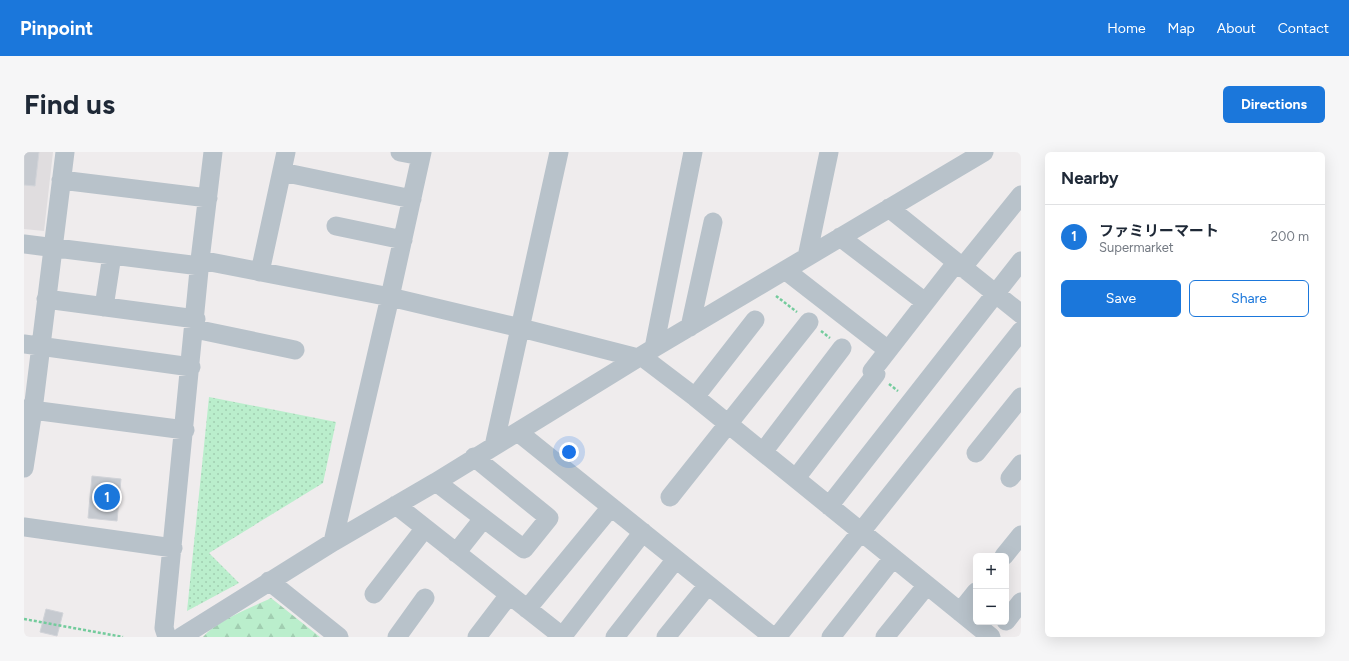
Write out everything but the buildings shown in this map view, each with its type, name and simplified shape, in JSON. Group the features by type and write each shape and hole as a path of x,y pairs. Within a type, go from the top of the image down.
{"street":[{"path":"24,468 32,346 46,299 65,152"},
{"path":"167,637 164,628 185,430 200,263 213,152"},
{"path":"260,272 286,152"},
{"path":"333,542 403,240 421,154 400,152"},
{"path":"494,446 559,152"},
{"path":"644,354 693,152"},
{"path":"807,257 829,152"},
{"path":"182,637 333,542 436,482 644,354 977,154"},
{"path":"282,172 412,199"},
{"path":"62,180 208,198"},
{"path":"796,478 874,372 888,350 925,302 1021,195"},
{"path":"889,208 1021,314"},
{"path":"690,327 713,222"},
{"path":"336,226 403,240"},
{"path":"840,237 925,302"},
{"path":"24,244 112,255 200,263 260,272 390,297 521,328 644,354 829,506 992,637 1003,625"},
{"path":"104,307 112,255"},
{"path":"829,506 1021,261"},
{"path":"785,270 888,350"},
{"path":"46,299 104,307 195,324 295,350"},
{"path":"695,397 755,320"},
{"path":"670,497 809,322"},
{"path":"777,637 1021,331"},
{"path":"32,346 191,366"},
{"path":"763,452 842,348"},
{"path":"976,453 1021,397"},
{"path":"29,410 185,430"},
{"path":"518,432 773,637"},
{"path":"436,482 524,549 549,518 474,458"},
{"path":"396,505 562,637 643,532"},
{"path":"527,609 611,507"},
{"path":"456,553 483,519"},
{"path":"24,527 172,548"},
{"path":"374,594 424,528"},
{"path":"1006,553 1021,535"},
{"path":"832,637 893,558"},
{"path":"615,637 676,559"},
{"path":"269,581 339,637"},
{"path":"666,637 708,585"},
{"path":"885,637 927,585"},
{"path":"477,637 509,595"},
{"path":"960,612 973,596"},
{"path":"397,637 425,598"},
{"path":"1009,618 1021,602"}],"path":[{"path":"24,619 123,637"}],"shaded area":[{"path":"24,152 53,152 44,231 24,229"}],"green space":[{"path":"209,397 336,422 323,483 209,553 239,583 187,611"},
{"path":"271,598 320,637 203,637 225,620"}],"place":[{"name":"ファミリーマート","path":"107,497"}]}
